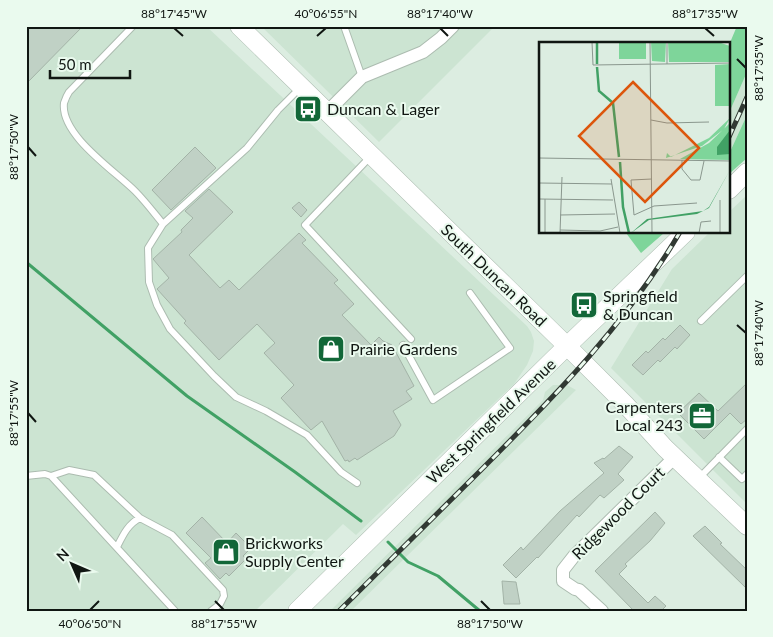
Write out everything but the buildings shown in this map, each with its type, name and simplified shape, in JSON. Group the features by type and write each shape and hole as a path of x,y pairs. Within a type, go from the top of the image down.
{"main road":[{"name":"South Duncan Road","path":"239,26 747,526"},
{"path":"730,189 746,174"},
{"name":"West Springfield Avenue","path":"297,611 566,346 684,234"}],"street":[{"path":"327,112 362,77 423,52 453,26"},
{"name":"Ridgewood Court","path":"602,611 578,590 563,581 563,570 574,556 675,457"}],"lane":[{"path":"132,26 69,92 64,102 66,116 77,136 87,148 136,192 163,224"},
{"path":"344,26 362,77"},
{"path":"301,87 278,110 248,148 163,224 148,248 148,282 157,305 170,329 214,376 236,397 266,411 307,435 341,472 357,482"},
{"path":"371,155 305,225 411,339"},
{"path":"701,321 747,276"},
{"path":"403,345 433,400 510,348 470,293"},
{"path":"698,478 747,429"},
{"path":"719,457 742,479 747,474"},
{"path":"51,476 69,470 94,475 140,518 172,535 223,590 224,596 220,604 211,611"},
{"path":"26,476 45,474 51,476 175,611"},
{"path":"117,547 125,530 133,521 140,518"}],"shaded area":[{"path":"26,26 206,26 527,326 531,332 534,341 533,351 527,365 514,384 356,535 343,524 255,611 26,611"},
{"path":"261,26 495,26 379,142"},
{"path":"747,72 747,115 730,152 730,111"},
{"path":"747,195 747,504 611,368 672,269 708,234 730,234 730,211"},
{"path":"553,385 567,385 576,390 351,611 330,611 543,400 545,392"}],"green space":[{"path":"737,26 747,26 747,72 730,111 730,43"},
{"path":"747,115 747,158 730,173 730,152"},
{"path":"627,234 663,234 641,253"}],"waterway":[{"path":"26,262 187,396 361,521"},
{"path":"388,542 408,562 438,576 480,611"}],"railway":[{"path":"730,135 747,97"},
{"path":"339,611 563,386 637,297 679,234"}],"place":[{"name":"Duncan & Lager","path":"308,109"},
{"name":"Springfield & Duncan","path":"584,305"},
{"name":"Prairie Gardens","path":"331,349"},
{"name":"Carpenters Local 243","path":"702,416"},
{"name":"Brickworks Supply Center","path":"226,552"}]}
